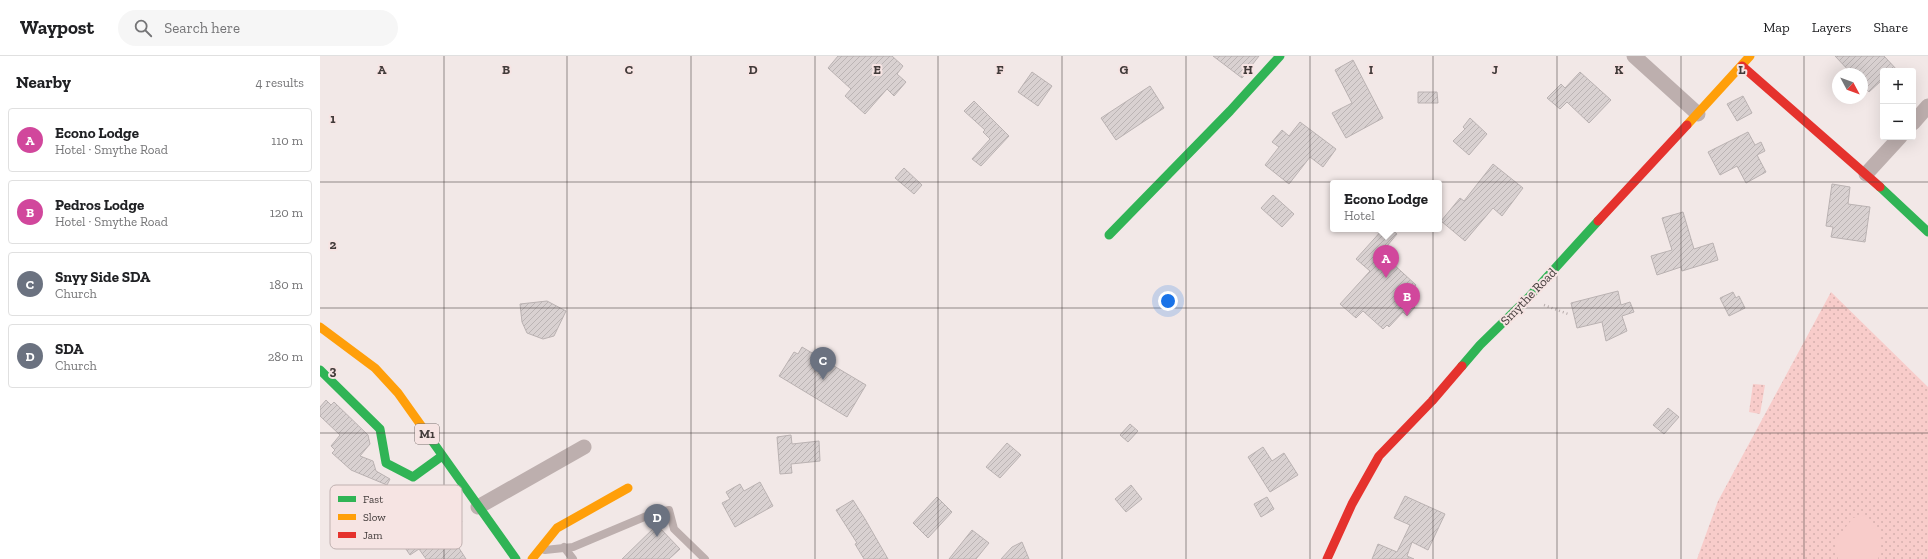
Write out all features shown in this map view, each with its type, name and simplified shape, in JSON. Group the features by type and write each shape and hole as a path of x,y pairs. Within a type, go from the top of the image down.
{"main road":[{"path":"1109,235 1230,111 1280,56"},
{"name":"Smythe Road","path":"1327,559 1352,504 1379,456 1408,424 1432,401 1480,345 1528,298 1750,56"},
{"path":"1742,66 1866,174 1928,232"},
{"name":"M1","path":"320,326 344,343 379,373 398,393 516,559"},
{"path":"320,370 380,429 386,463 414,477 442,456"},
{"path":"532,559 556,528 628,488"}],"street":[{"path":"1634,56 1698,114"},
{"path":"1916,120 1928,106"},
{"path":"1866,174 1897,140"},
{"path":"478,507 584,447"}],"lane":[{"path":"538,551 573,547 649,515 669,510 674,529 705,559"},
{"path":"564,547 573,559"}],"path":[{"path":"1528,298 1568,314"}],"shaded area":[{"path":"1831,292 1928,387 1928,559 1697,559 1718,501"},
{"path":"1753,384 1765,385 1760,414 1749,412"},
{"path":"1866,515 1878,530 1880,535 1881,546 1878,559 1838,559 1835,544 1842,532 1853,518"}],"building":[{"path":"838,56 892,56 903,66 897,74 906,82 894,96 887,89 865,114 845,96 851,89 828,68"},
{"path":"1213,56 1259,56 1242,78"},
{"path":"1835,56 1884,56 1895,68 1880,68 1880,82 1869,92 1868,68 1846,68"},
{"path":"1353,60 1383,118 1346,138 1332,113 1352,103 1335,70"},
{"path":"1032,72 1052,86 1038,106 1018,92"},
{"path":"1580,72 1611,100 1589,123 1567,102 1560,109 1547,98 1561,84 1565,88"},
{"path":"1150,86 1164,108 1116,140 1101,118"},
{"path":"1418,92 1437,92 1438,103 1418,103"},
{"path":"1743,96 1752,113 1737,121 1727,104"},
{"path":"974,101 1009,136 981,166 972,159 990,139 983,132 985,130 964,111"},
{"path":"1470,118 1487,134 1469,155 1453,141 1465,129 1463,127"},
{"path":"1300,122 1336,149 1323,167 1310,157 1289,184 1265,165 1279,147 1272,142 1282,130 1289,136"},
{"path":"1748,132 1755,145 1761,142 1765,151 1757,155 1766,172 1746,183 1737,166 1720,175 1708,152"},
{"path":"1493,164 1523,188 1502,216 1493,208 1465,241 1442,222 1442,220 1460,198 1464,201"},
{"path":"904,168 922,185 914,194 895,178"},
{"path":"1832,184 1850,187 1848,204 1870,207 1865,242 1831,237 1833,227 1826,226"},
{"path":"1273,195 1294,214 1282,227 1261,208"},
{"path":"1683,212 1694,249 1713,243 1718,260 1682,271 1681,267 1657,275 1651,256 1672,250 1662,218"},
{"path":"1380,232 1395,232 1397,234 1387,246 1396,254 1390,261 1416,285 1410,292 1416,298 1411,304 1415,307 1407,316 1403,312 1389,327 1387,325 1383,329 1363,311 1356,318 1340,304 1370,271 1356,259"},
{"path":"1618,291 1621,305 1630,302 1634,312 1622,316 1627,331 1606,341 1602,322 1577,328 1571,303"},
{"path":"1733,292 1736,298 1739,296 1745,308 1729,316 1720,298"},
{"path":"547,301 566,311 554,336 543,339 527,333 522,322 520,304"},
{"path":"802,347 866,385 847,417 779,376 794,352 798,354"},
{"path":"326,400 331,405 334,402 368,435 370,444 360,456 373,461 376,471 390,479 387,485 351,470 332,453 335,450 331,446 340,435 320,416 320,407"},
{"path":"1668,408 1679,417 1664,434 1653,425"},
{"path":"1130,424 1138,431 1128,442 1120,435"},
{"path":"791,435 792,444 819,441 820,461 791,464 792,473 780,474 777,437"},
{"path":"1007,443 1021,455 1000,478 986,467"},
{"path":"1263,447 1272,461 1284,453 1298,475 1270,492 1248,457"},
{"path":"760,482 773,506 735,527 722,503 730,499 726,492 740,484 744,491"},
{"path":"1131,485 1142,499 1126,512 1115,499"},
{"path":"1405,496 1445,514 1428,550 1412,542 1407,556 1414,559 1372,559 1378,544 1397,552 1410,525 1394,518"},
{"path":"937,497 952,512 928,538 913,523"},
{"path":"1267,497 1274,509 1261,517 1254,504"},
{"path":"853,500 888,559 864,559 855,544 857,543 836,510"},
{"path":"657,525 680,549 669,559 622,559"},
{"path":"972,530 989,543 976,559 949,559"},
{"path":"1022,542 1029,559 1001,559 1012,547"},
{"path":"406,549 419,549 410,555"},
{"path":"419,549 460,549 466,559 426,559"}],"traffic: fast":[{"path":"1109,235 1230,111 1280,56"},
{"path":"1880,187 1928,232"},
{"path":"1462,366 1480,345 1528,298 1598,221"},
{"path":"320,370 380,429 386,463 413,477 442,456"},
{"path":"430,438 516,559"}],"traffic: slow":[{"path":"1687,125 1750,56"},
{"path":"320,327 375,368 398,393 430,438"},
{"path":"532,559 557,528 628,488"}],"traffic: jam":[{"path":"1742,66 1880,187"},
{"path":"1598,221 1687,125"},
{"path":"1327,559 1352,504 1379,456 1432,401 1462,366"}],"place":[{"name":"Econo Lodge","path":"1386,278"},
{"name":"Pedros Lodge","path":"1407,316"},
{"name":"Snyy Side SDA","path":"823,380"},
{"name":"SDA","path":"657,537"}]}
